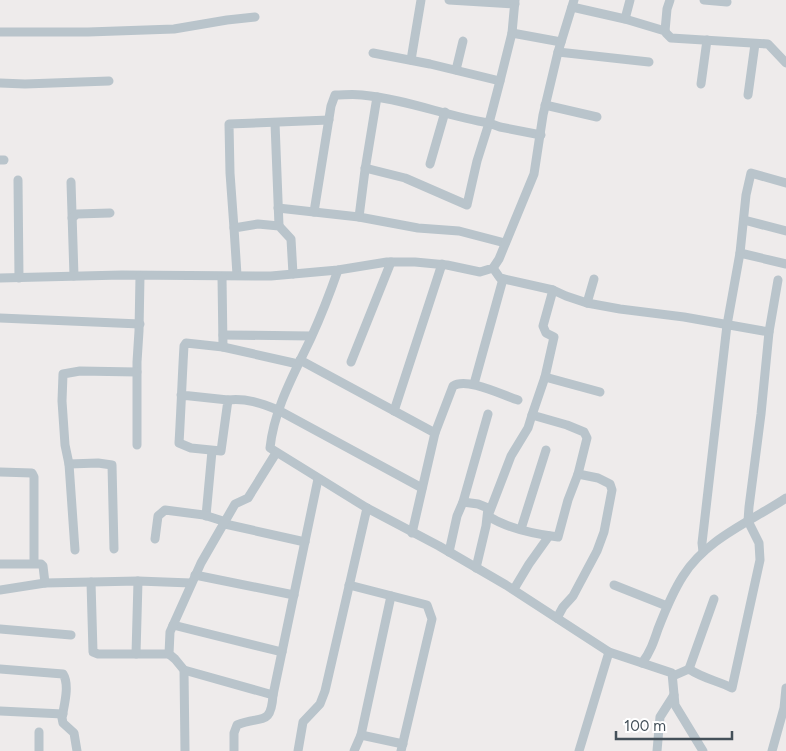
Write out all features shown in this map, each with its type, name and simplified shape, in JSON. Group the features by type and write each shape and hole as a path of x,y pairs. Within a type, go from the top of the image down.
{"street":[{"path":"411,60 421,0"},
{"path":"365,168 405,178 467,205 512,33 515,2 449,0"},
{"path":"625,19 630,0"},
{"path":"670,0 665,30 666,34 671,38 768,44 786,64"},
{"path":"704,0 727,2"},
{"path":"0,278 271,276 338,270 391,262 442,264 480,272 493,268 499,259 534,174 545,105 558,52 573,4 665,30"},
{"path":"0,32 88,32 174,29 255,17"},
{"path":"512,33 561,42"},
{"path":"701,84 707,40"},
{"path":"456,70 463,41"},
{"path":"748,95 755,44"},
{"path":"558,52 649,62"},
{"path":"373,53 456,70 500,82"},
{"path":"0,83 109,81"},
{"path":"314,212 335,95 361,94 377,97 541,135"},
{"path":"359,217 377,97"},
{"path":"545,105 597,117"},
{"path":"430,164 445,112"},
{"path":"237,275 230,173 229,124 329,120"},
{"path":"275,123 279,226 290,239 293,274"},
{"path":"703,552 702,543 727,325 740,253 746,194 751,172 786,182"},
{"path":"18,180 20,278"},
{"path":"72,182 74,276"},
{"path":"278,208 359,217 418,228 459,231 505,243"},
{"path":"72,218 78,214 110,213"},
{"path":"744,220 786,231"},
{"path":"234,228 258,224 279,226"},
{"path":"740,253 786,264"},
{"path":"352,362 391,262"},
{"path":"394,411 442,264"},
{"path":"493,268 500,278 553,290 588,303 769,332"},
{"path":"338,270 278,410 272,430 270,448 367,508 514,589 608,652 672,673 675,704 703,751"},
{"path":"137,445 140,276"},
{"path":"222,277 223,347"},
{"path":"474,384 503,279"},
{"path":"588,303 594,279"},
{"path":"673,676 689,670 732,688 760,560 759,543 748,521 750,491 762,414 769,332 778,280"},
{"path":"476,568 488,516 512,456 528,428 544,377 554,337 546,333 543,326 553,290"},
{"path":"0,318 140,324"},
{"path":"223,335 311,336"},
{"path":"228,400 221,451 191,448 180,444 181,395 184,346 186,343 223,347 299,362 435,433"},
{"path":"75,550 62,401 63,374 80,371 137,372"},
{"path":"544,377 600,392"},
{"path":"412,533 435,433 453,386 457,383 474,384 518,400"},
{"path":"181,395 228,400 237,399 262,403 422,488"},
{"path":"448,552 488,414"},
{"path":"488,516 496,521 521,529 558,537 587,438 584,432 532,415"},
{"path":"521,529 546,450"},
{"path":"206,516 212,451"},
{"path":"169,654 170,632 193,579 235,504 248,498 276,453"},
{"path":"69,464 108,463 112,465 114,549"},
{"path":"0,472 32,473 34,477 34,563"},
{"path":"557,618 563,607 573,596 597,551 604,532 612,490 610,484 598,478 578,474"},
{"path":"234,751 234,733 237,725 266,718 272,710 273,695 318,479"},
{"path":"642,663 648,656 667,606 683,576 703,552 724,535 786,498"},
{"path":"463,502 478,504 488,508 488,516"},
{"path":"298,751 303,722 320,704 325,691 367,508"},
{"path":"154,539 158,516 165,510 206,516 225,523 305,542"},
{"path":"514,589 549,536"},
{"path":"0,564 41,564 46,582"},
{"path":"0,590 46,582 193,579 294,595"},
{"path":"136,654 138,581"},
{"path":"90,582 93,652 98,654 169,654 184,670 273,695"},
{"path":"350,585 428,606 432,619 402,748 361,735"},
{"path":"614,585 667,606"},
{"path":"354,751 361,735 391,596"},
{"path":"689,670 714,599"},
{"path":"173,625 282,652"},
{"path":"0,629 71,635"},
{"path":"579,751 608,652"},
{"path":"0,670 63,674 67,684 63,724 74,733 77,751"},
{"path":"184,670 185,751"},
{"path":"772,751 784,708 786,688"},
{"path":"657,751 660,717 674,695"},
{"path":"0,710 63,714"},
{"path":"39,732 39,751"}]}
